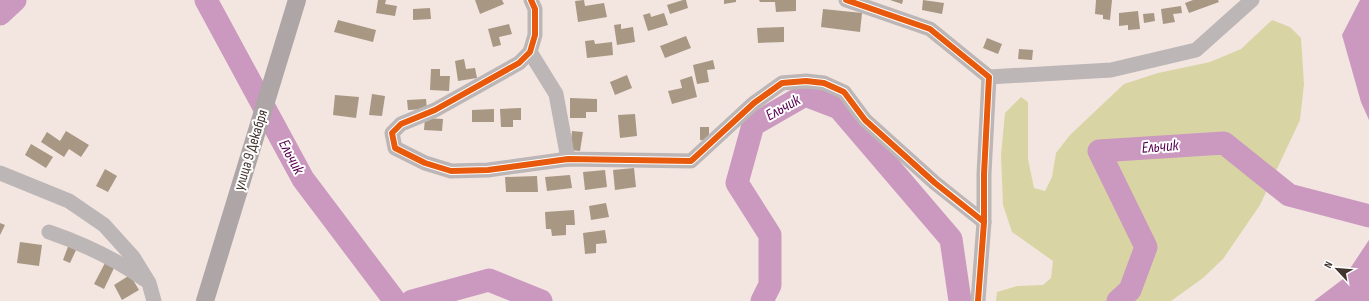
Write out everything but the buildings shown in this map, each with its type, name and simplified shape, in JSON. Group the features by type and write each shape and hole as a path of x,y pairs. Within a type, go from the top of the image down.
{"main road":[{"name":"улица 9 Декабря","path":"205,301 297,0"}],"street":[{"path":"531,0 535,9 535,34 530,52 519,63 486,82 435,110 401,124 392,133 395,148 425,163 451,171 488,170 568,159 691,161 754,103 782,83 806,81 824,83 844,92 865,120 935,183 984,222"},
{"path":"846,0 930,29 989,77 1110,70 1196,50 1249,1"},
{"path":"530,52 556,94 568,159"},
{"path":"978,301 984,222 984,174 989,77"},
{"path":"0,173 69,202 104,225 133,257 149,283 154,301"},
{"path":"49,232 77,241 123,264 149,283"}],"shaded area":[{"path":"1360,0 1369,0 1369,120 1361,102 1342,35"},
{"path":"1272,20 1290,27 1301,38 1304,84 1300,120 1260,205 1223,259 1203,278 1171,301 996,301 997,292 1017,286 1043,285 1051,278 1053,261 1012,232 1003,205 1001,155 1005,113 1021,97 1028,102 1028,159 1034,188 1045,191 1052,177 1056,153 1070,135 1124,84 1158,73 1210,62 1241,49"},
{"path":"1369,240 1369,301 1314,301 1343,279"}],"waterway":[{"name":"Ельчик","path":"0,14 15,0"},
{"name":"Ельчик","path":"206,0 303,179 395,301"},
{"name":"Ельчик","path":"762,301 770,285 770,235 737,183 753,125 805,95 839,108 951,239 960,301"},
{"name":"Ельчик","path":"1118,301 1130,290 1146,247 1099,151 1224,143 1289,195 1369,216"},
{"name":"Ельчик","path":"412,301 489,280 541,301"}],"cycle path":[{"path":"531,0 535,9 535,35 530,52 519,63 435,110 401,124 392,133 395,148 425,163 451,171 488,170 568,159 691,161 754,103 782,83 806,81 824,83 844,92 865,120 935,183 984,222"},
{"path":"846,0 930,29 989,77 984,174 984,222 978,301"}]}
